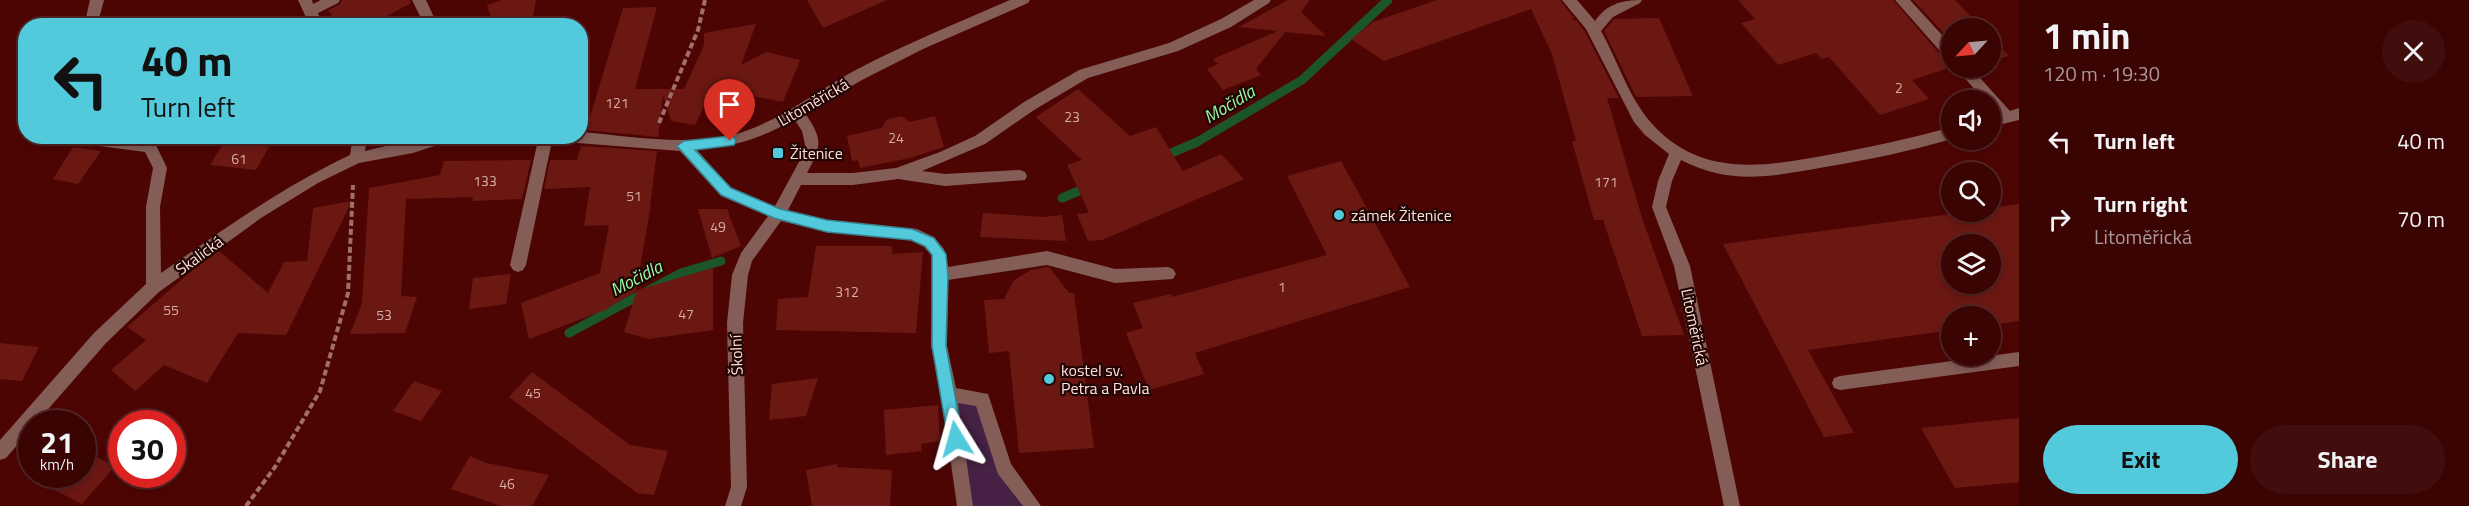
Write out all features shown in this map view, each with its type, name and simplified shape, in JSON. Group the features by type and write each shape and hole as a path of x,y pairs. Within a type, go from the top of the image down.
{"street":[{"path":"92,18 97,0"},
{"path":"308,5 333,0"},
{"path":"419,0 428,18"},
{"name":"Litoměřická","path":"588,139 684,146 730,141 764,130 857,76 908,50 1023,0"},
{"path":"799,179 853,180 897,174 945,156 980,140 1029,106 1084,74 1173,47 1226,23 1264,0"},
{"path":"1569,0 1594,31 1639,118 1658,138 1677,152 1705,166 1729,171 1761,172 1885,152 1941,136"},
{"path":"1594,31 1608,13 1635,0"},
{"path":"1902,0 1941,43"},
{"path":"1973,78 2013,116"},
{"name":"Školní","path":"733,506 739,487 735,323 740,275 746,258 778,214 799,179 813,149 809,130 797,112"},
{"path":"128,144 150,147 160,168 153,207 154,287"},
{"path":"357,158 359,144"},
{"name":"Skalická","path":"0,452 99,338 154,287 256,214 313,179 357,158 423,144"},
{"path":"518,265 544,144"},
{"path":"684,146 726,192 778,214 827,226 912,234 929,242 939,254 941,276 939,346 949,394 964,506"},
{"name":"Litoměřická","path":"1677,152 1665,181 1659,207 1683,266 1732,506"},
{"path":"897,174 945,180 1020,176"},
{"path":"941,276 1047,258 1115,276 1168,274"},
{"path":"1840,382 2019,359"},
{"path":"949,394 982,399 1004,468 1033,506"}],"path":[{"path":"652,144 667,100 698,30 705,0"},
{"path":"246,506 275,467 320,391 348,293 352,194 357,158"}],"shaded area":[{"path":"949,394 982,399 1004,468 1033,506 965,506"}],"building":[{"path":"342,0 410,0 411,3 386,18 334,18 328,10 339,5"},
{"path":"502,0 536,0 533,18 491,18 487,5"},
{"path":"807,0 887,0 823,28"},
{"path":"1288,0 1310,0 1301,12 1326,36 1285,32 1256,69 1261,75 1223,90 1207,69 1218,64 1213,59 1278,31 1239,27"},
{"path":"1437,0 1560,0 1574,18 1571,20 1576,20 1584,30 1619,98 1607,98 1642,218 1684,335 1642,336 1603,220 1594,220 1572,141 1576,141 1552,54 1531,9 1384,61 1351,39 1373,22"},
{"path":"1738,0 1893,0 1941,55 1941,71 1912,80 1929,99 1880,115 1829,57 1822,59 1816,53 1778,65 1741,23 1755,19"},
{"path":"1913,0 1955,0 1972,18 1941,18 1941,30"},
{"path":"657,7 635,89 684,89 704,45 704,33 756,24 741,65 766,52 800,60 783,102 748,95 746,101 709,96 695,125 671,121 663,95 658,137 588,130 588,123 623,8"},
{"path":"1659,18 1693,96 1636,97 1604,31 1614,19"},
{"path":"2001,48 2009,56 2001,58"},
{"path":"1078,89 1130,136 1156,127 1183,171 1221,154 1244,179 1102,240 1088,241 1077,214 1089,213 1067,165 1082,160 1036,117"},
{"path":"902,116 909,122 935,116 944,147 910,158 860,168 858,160 852,161 847,136 882,128 886,120"},
{"path":"223,144 269,147 256,170 210,165"},
{"path":"581,146 657,151 636,291 605,310 529,339 521,303 600,273 609,225 584,226 590,187 544,189 550,160 577,160"},
{"path":"73,147 101,151 78,184 53,179"},
{"path":"531,160 522,199 472,201 473,197 406,199 401,296 417,297 405,333 350,334 362,303 369,188 440,175 444,161"},
{"name":"zámek Žitenice","path":"1341,161 1410,287 1195,353 1204,374 1149,390 1126,333 1143,328 1133,303 1171,294 1172,297 1327,255 1287,176"},
{"path":"352,201 286,335 238,333 207,383 164,365 135,391 111,370 146,340 127,327 188,274 219,251 268,293 284,262 307,261 313,208"},
{"path":"2019,204 2019,321 2001,323 2001,306 1941,306 1941,332 1808,350 1854,433 1824,437 1723,244 1941,215 1941,222 2001,222 2001,206"},
{"path":"698,209 727,209 741,246 712,258"},
{"path":"983,213 1044,217 1062,215 1066,241 980,237"},
{"path":"816,246 892,246 892,254 923,252 916,333 776,330 778,299 808,297"},
{"name":"kostel sv. Petra a Pavla","path":"1047,267 1069,293 1074,293 1094,448 1019,453 1009,351 989,353 984,300 1004,299 1014,280 1031,270"},
{"path":"713,268 713,330 649,339 624,332 637,290"},
{"path":"511,274 506,304 469,309 473,278"},
{"path":"0,343 39,347 22,381 0,379"},
{"path":"532,372 630,445 668,451 654,495 637,493 509,397"},
{"path":"818,378 806,416 769,420 772,384"},
{"path":"414,381 442,391 421,421 393,411"},
{"path":"938,405 940,441 921,444 922,451 886,455 884,410"},
{"path":"2019,418 2019,482 1955,488 1921,428"},
{"path":"470,456 486,463 549,475 532,506 501,506 451,489"},
{"path":"96,457 108,463 108,474 96,488"},
{"path":"837,464 838,467 892,470 890,506 812,506 806,470"},
{"path":"51,488 96,488 82,504"}],"waterway":[{"name":"Močidla","path":"1162,157 1197,142 1302,80 1388,0"},
{"name":"Močidla","path":"1062,198 1088,187"},
{"name":"Močidla","path":"569,333 681,273 721,261"}],"place":[{"name":"Žitenice","path":"778,153"},
{"name":"zámek Žitenice","path":"1339,215"},
{"name":"kostel sv. Petra a Pavla","path":"1049,379"}],"route":[{"path":"730,141 684,146 726,192 778,214 827,226 912,234 929,242 939,254 941,276 939,346 956,439"}]}
